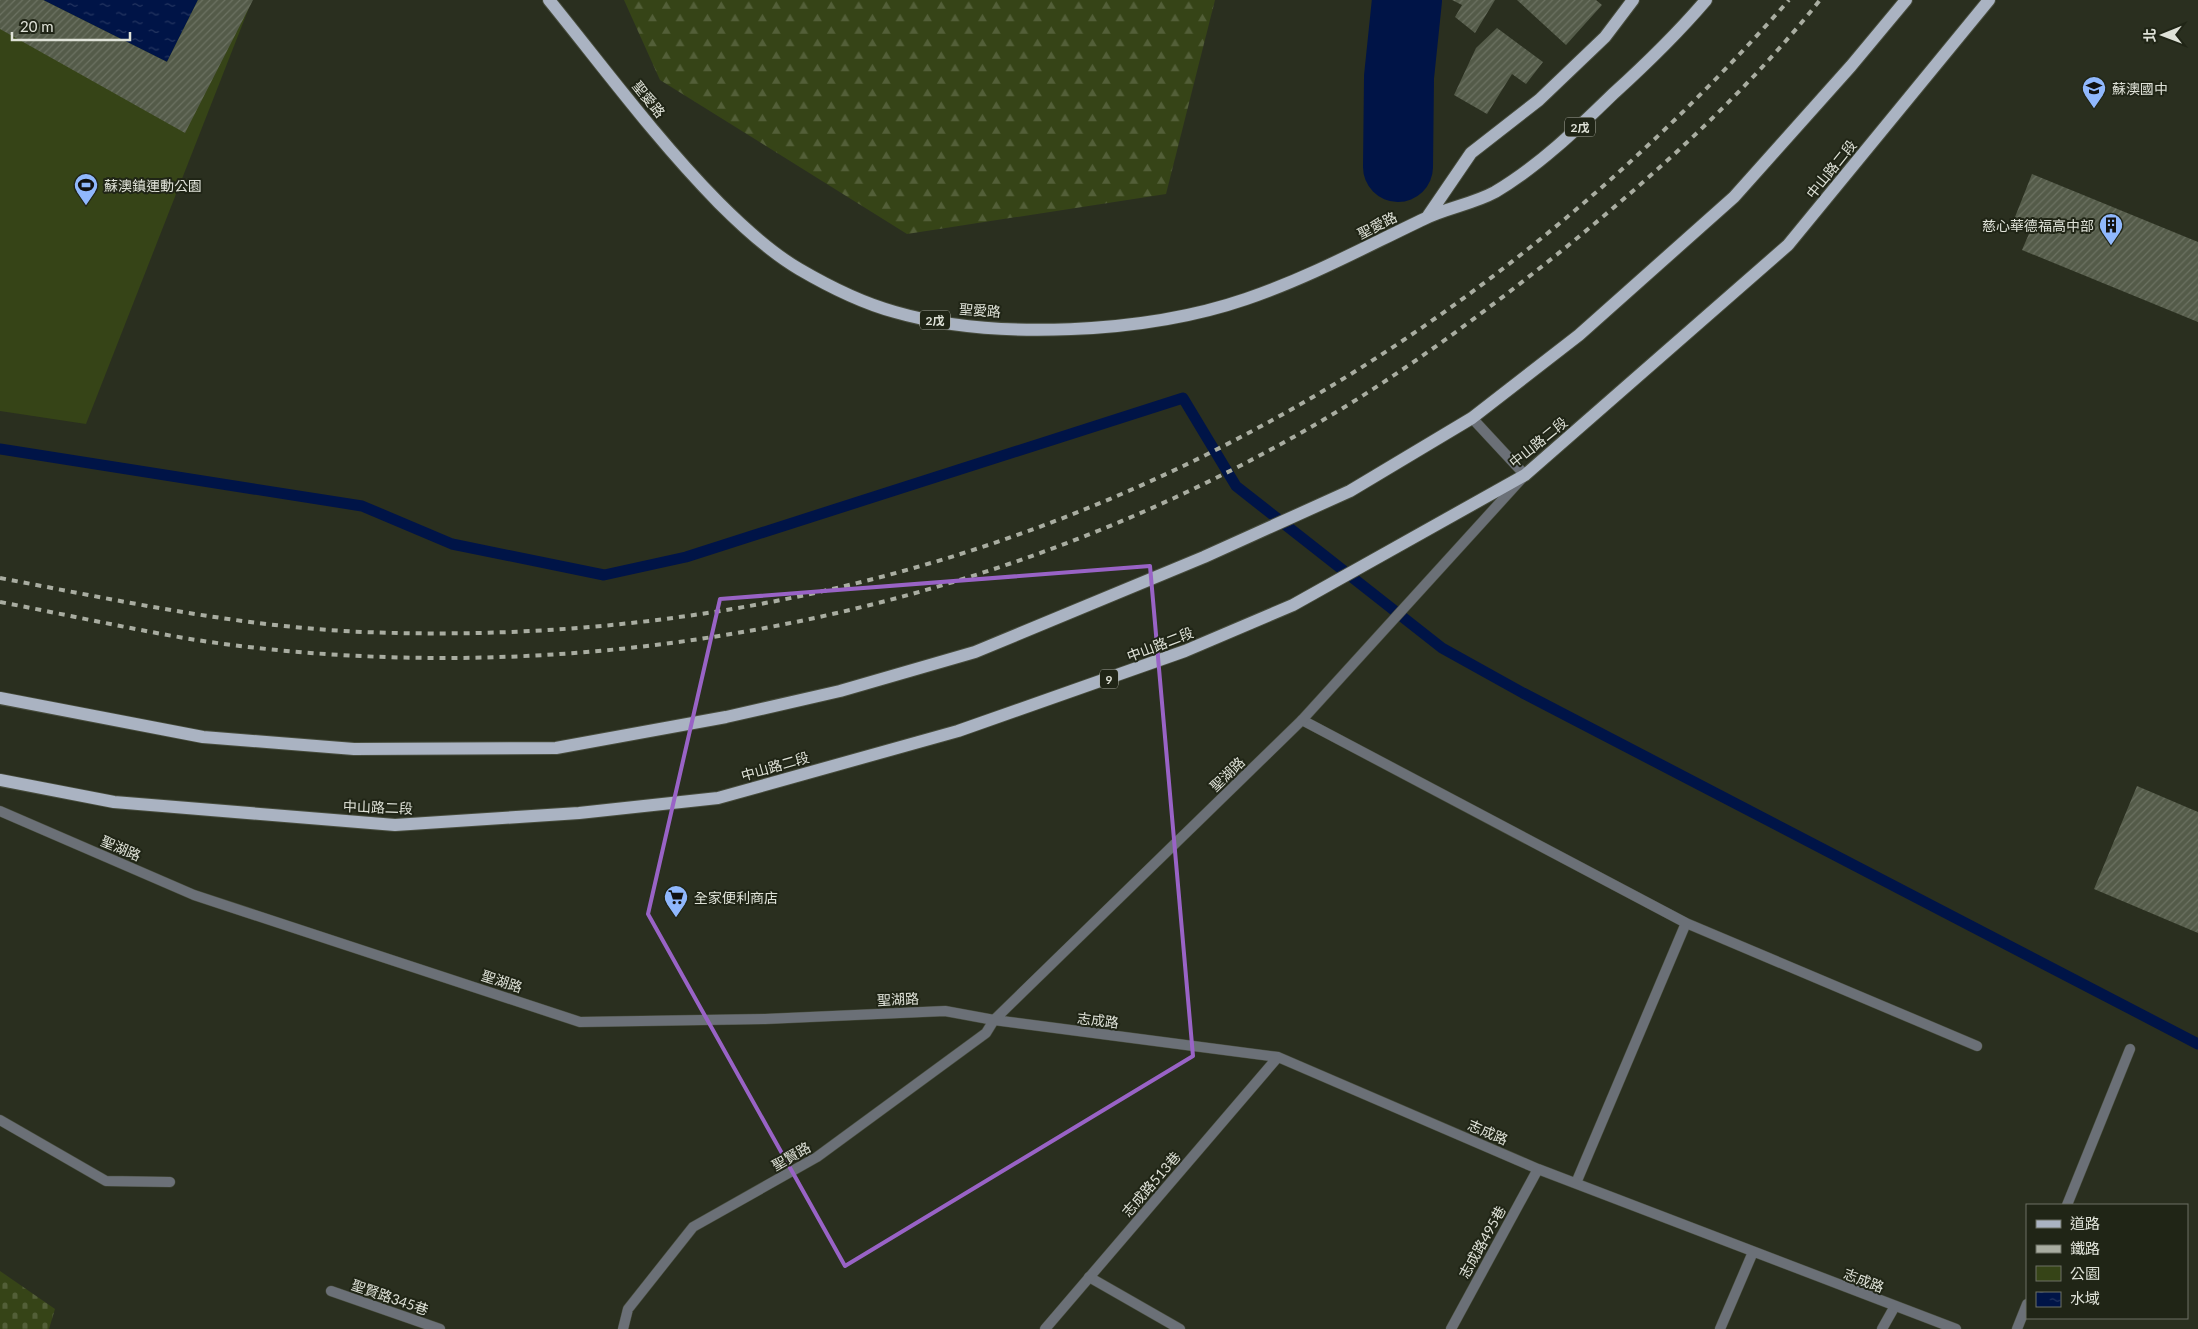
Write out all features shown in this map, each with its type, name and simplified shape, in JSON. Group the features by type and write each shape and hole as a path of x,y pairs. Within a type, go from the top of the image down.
{"main road":[{"name":"聖愛路","path":"549,0 685,168 746,229 796,268 839,290 894,312 960,325 1036,329 1103,328 1176,317 1245,299 1336,263 1428,216 1494,193 1567,140 1676,35 1706,0"},
{"name":"聖愛路","path":"1428,216 1471,153 1539,100 1605,37 1633,0"},
{"path":"0,698 202,737 354,750 556,748 726,717 840,691 975,652 1204,557 1350,491 1472,418 1580,335 1734,198 1851,66 1906,0"},
{"name":"中山路二段","path":"0,780 114,802 395,825 579,813 718,798 958,731 1185,651 1292,605 1525,475 1788,245 1989,0"}],"street":[{"path":"1472,418 1525,475"},
{"name":"聖湖路","path":"0,811 194,894 580,1022 765,1019 945,1011 994,1020 1302,720 1525,475"},
{"path":"1302,720 1686,923 1977,1046"},
{"path":"1576,1184 1686,923"},
{"name":"志成路","path":"994,1020 1278,1057 1538,1169 1956,1329"},
{"name":"聖賢路","path":"622,1329 628,1309 693,1227 817,1157 986,1033 994,1020"},
{"path":"2067,1204 2130,1049"},
{"name":"志成路513巷","path":"1045,1329 1278,1057"},
{"path":"0,1120 106,1181 170,1182"},
{"name":"志成路495巷","path":"1451,1329 1538,1169"},
{"path":"1720,1329 1753,1252"},
{"path":"1090,1277 1180,1329"},
{"name":"聖賢路345巷","path":"331,1291 440,1329"},
{"path":"1882,1329 1894,1306"},
{"path":"2017,1329 2026,1306"}],"highlighted area":[{"path":"1150,566 1193,1056 845,1266 648,914 720,599"}],"green space":[{"name":"蘇澳鎮運動公園","path":"0,0 252,0 86,424 0,411"},
{"path":"624,0 1215,0 1166,194 907,234 660,80"},
{"path":"0,1271 55,1309 49,1329 0,1329"}],"water":[{"path":"43,0 198,0 167,62"}],"building":[{"path":"0,0 43,0 167,62 198,0 253,0 185,133 0,29"},
{"path":"1452,0 1495,0 1475,33 1455,17 1462,5"},
{"path":"1517,0 1596,0 1602,5 1566,45"},
{"path":"1497,28 1543,62 1526,84 1512,74 1487,114 1454,95 1476,48"},
{"name":"慈心華德福高中部","path":"2032,174 2198,242 2198,322 2022,250 2031,229 2013,222"},
{"path":"2137,786 2198,812 2198,933 2094,889"}],"waterway":[{"path":"1398,167 1399,77 1407,0"},
{"path":"0,449 362,506 452,544 604,575 686,557 1183,398 1236,486 1442,648 1523,693 2198,1044"}],"railway":[{"path":"0,578 181,612 272,625 364,632 572,628 773,602 965,552 1149,482 1324,390 1489,279 1644,149 1789,0"},
{"path":"0,602 190,639 284,651 411,658 561,654 678,642 795,622 910,594 1023,559 1133,516 1240,466 1343,408 1429,351 1565,248 1667,161 1731,100 1792,34 1820,0"}],"place":[{"name":"蘇澳國中","path":"2094,109"},
{"name":"蘇澳鎮運動公園","path":"86,206"},
{"name":"慈心華德福高中部","path":"2111,246"},
{"name":"全家便利商店","path":"676,918"}]}
